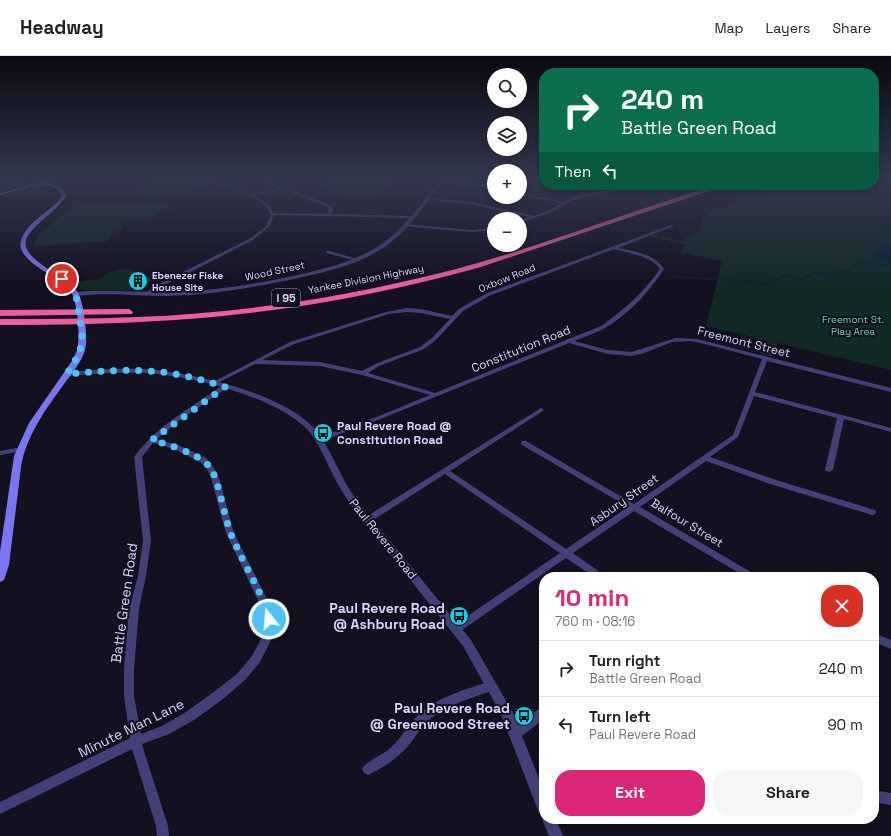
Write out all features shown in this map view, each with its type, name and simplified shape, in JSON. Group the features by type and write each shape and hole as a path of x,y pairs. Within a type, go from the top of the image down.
{"highway":[{"path":"565,229 611,214"},
{"name":"Yankee Division Highway","path":"0,322 160,319 237,312 321,300 382,289 479,265 634,214"},
{"name":"Yankee Division Highway","path":"0,313 150,311 217,306 278,299 407,276 492,252"},
{"path":"0,327 51,326 95,321"}],"main road":[{"path":"0,577 11,500 21,449 35,420 67,374 80,352 82,344 82,331 76,294 66,282 29,257 23,250 23,243 27,234 47,214"}],"street":[{"path":"147,294 161,285 257,237 270,224 273,214"},
{"path":"295,214 411,217"},
{"name":"Wood Street","path":"76,294 105,292 147,294 190,293 243,288 308,274 355,259 383,245 413,214"},
{"path":"522,214 534,217"},
{"path":"527,220 540,214"},
{"path":"404,225 471,231 487,230"},
{"name":"Oxbow Road","path":"363,373 377,365 422,348 434,339 468,305 489,294 672,226"},
{"name":"Constitution Road","path":"319,440 436,395 603,327 623,314 650,285 662,269 658,262 614,248"},
{"path":"328,252 355,259"},
{"path":"214,383 253,362 304,338 398,311 420,311 454,318"},
{"name":"Freemont Street","path":"569,341 595,349 632,354 643,352 672,340 691,340 711,343 724,348 891,390"},
{"name":"Asbury Street","path":"539,572 736,436 765,358"},
{"path":"253,362 320,364 363,373 436,395"},
{"name":"Paul Revere Road","path":"67,374 147,371 183,375 214,383 260,398 279,406 302,421 319,440 349,496 468,643 506,711 539,795"},
{"name":"Battle Green Road","path":"164,836 136,741 129,696 129,669 134,609 142,576 147,540 138,458 144,448 152,440 225,387"},
{"path":"752,393 891,430"},
{"path":"367,520 541,410"},
{"path":"829,470 841,416"},
{"name":"Minute Man Lane","path":"0,808 136,741 165,730 190,716 241,677 256,659 266,640 270,627 268,611 230,533 215,478 210,468 203,460 197,457 176,447 152,440"},
{"name":"Balfour Street","path":"524,443 745,572"},
{"path":"0,453 21,449"},
{"path":"705,458 773,482 872,512"},
{"path":"445,472 595,572"},
{"name":"Asbury Street","path":"456,629 539,572"},
{"path":"879,639 891,645"},
{"path":"368,768 383,762 402,744 422,719 438,707 465,694 492,686"},
{"path":"515,734 539,716"},
{"path":"879,797 891,799"},
{"path":"551,824 556,836"}],"green space":[{"path":"63,214 155,214 146,220 121,222 120,224 123,227 123,230 114,232 107,241 35,246 35,242 39,234"},
{"name":"Freemont St. Play Area","path":"707,214 891,214 891,370 778,343 773,357 760,354 765,340 706,326 722,261 680,252 685,245 647,236 654,234 686,242 685,239 700,230 703,217"},
{"path":"122,269 133,270 153,279 138,291 82,290 74,282 99,279 105,274"}],"water":[{"path":"884,243 891,245 890,262 873,257 882,247 880,244"}],"waterway":[{"path":"891,223 887,225 891,228"},
{"path":"672,277 713,279 726,277 738,282 744,283 748,281 764,284 783,277 790,276 802,279 816,273 831,274 837,270 846,272 858,263 887,265 891,258"}],"place":[{"name":"Ebenezer Fiske House Site","path":"138,281"},
{"name":"Paul Revere Road @ Constitution Road","path":"323,433"},
{"name":"Paul Revere Road @ Ashbury Road","path":"459,616"},
{"name":"Paul Revere Road @ Greenwood Street","path":"524,716"}],"route":[{"path":"62,279 70,286 76,295 82,334 80,352 75,363 67,374 147,371 183,375 225,387 152,440 176,447 203,460 210,468 215,478 230,533 268,611 269,619"}]}
